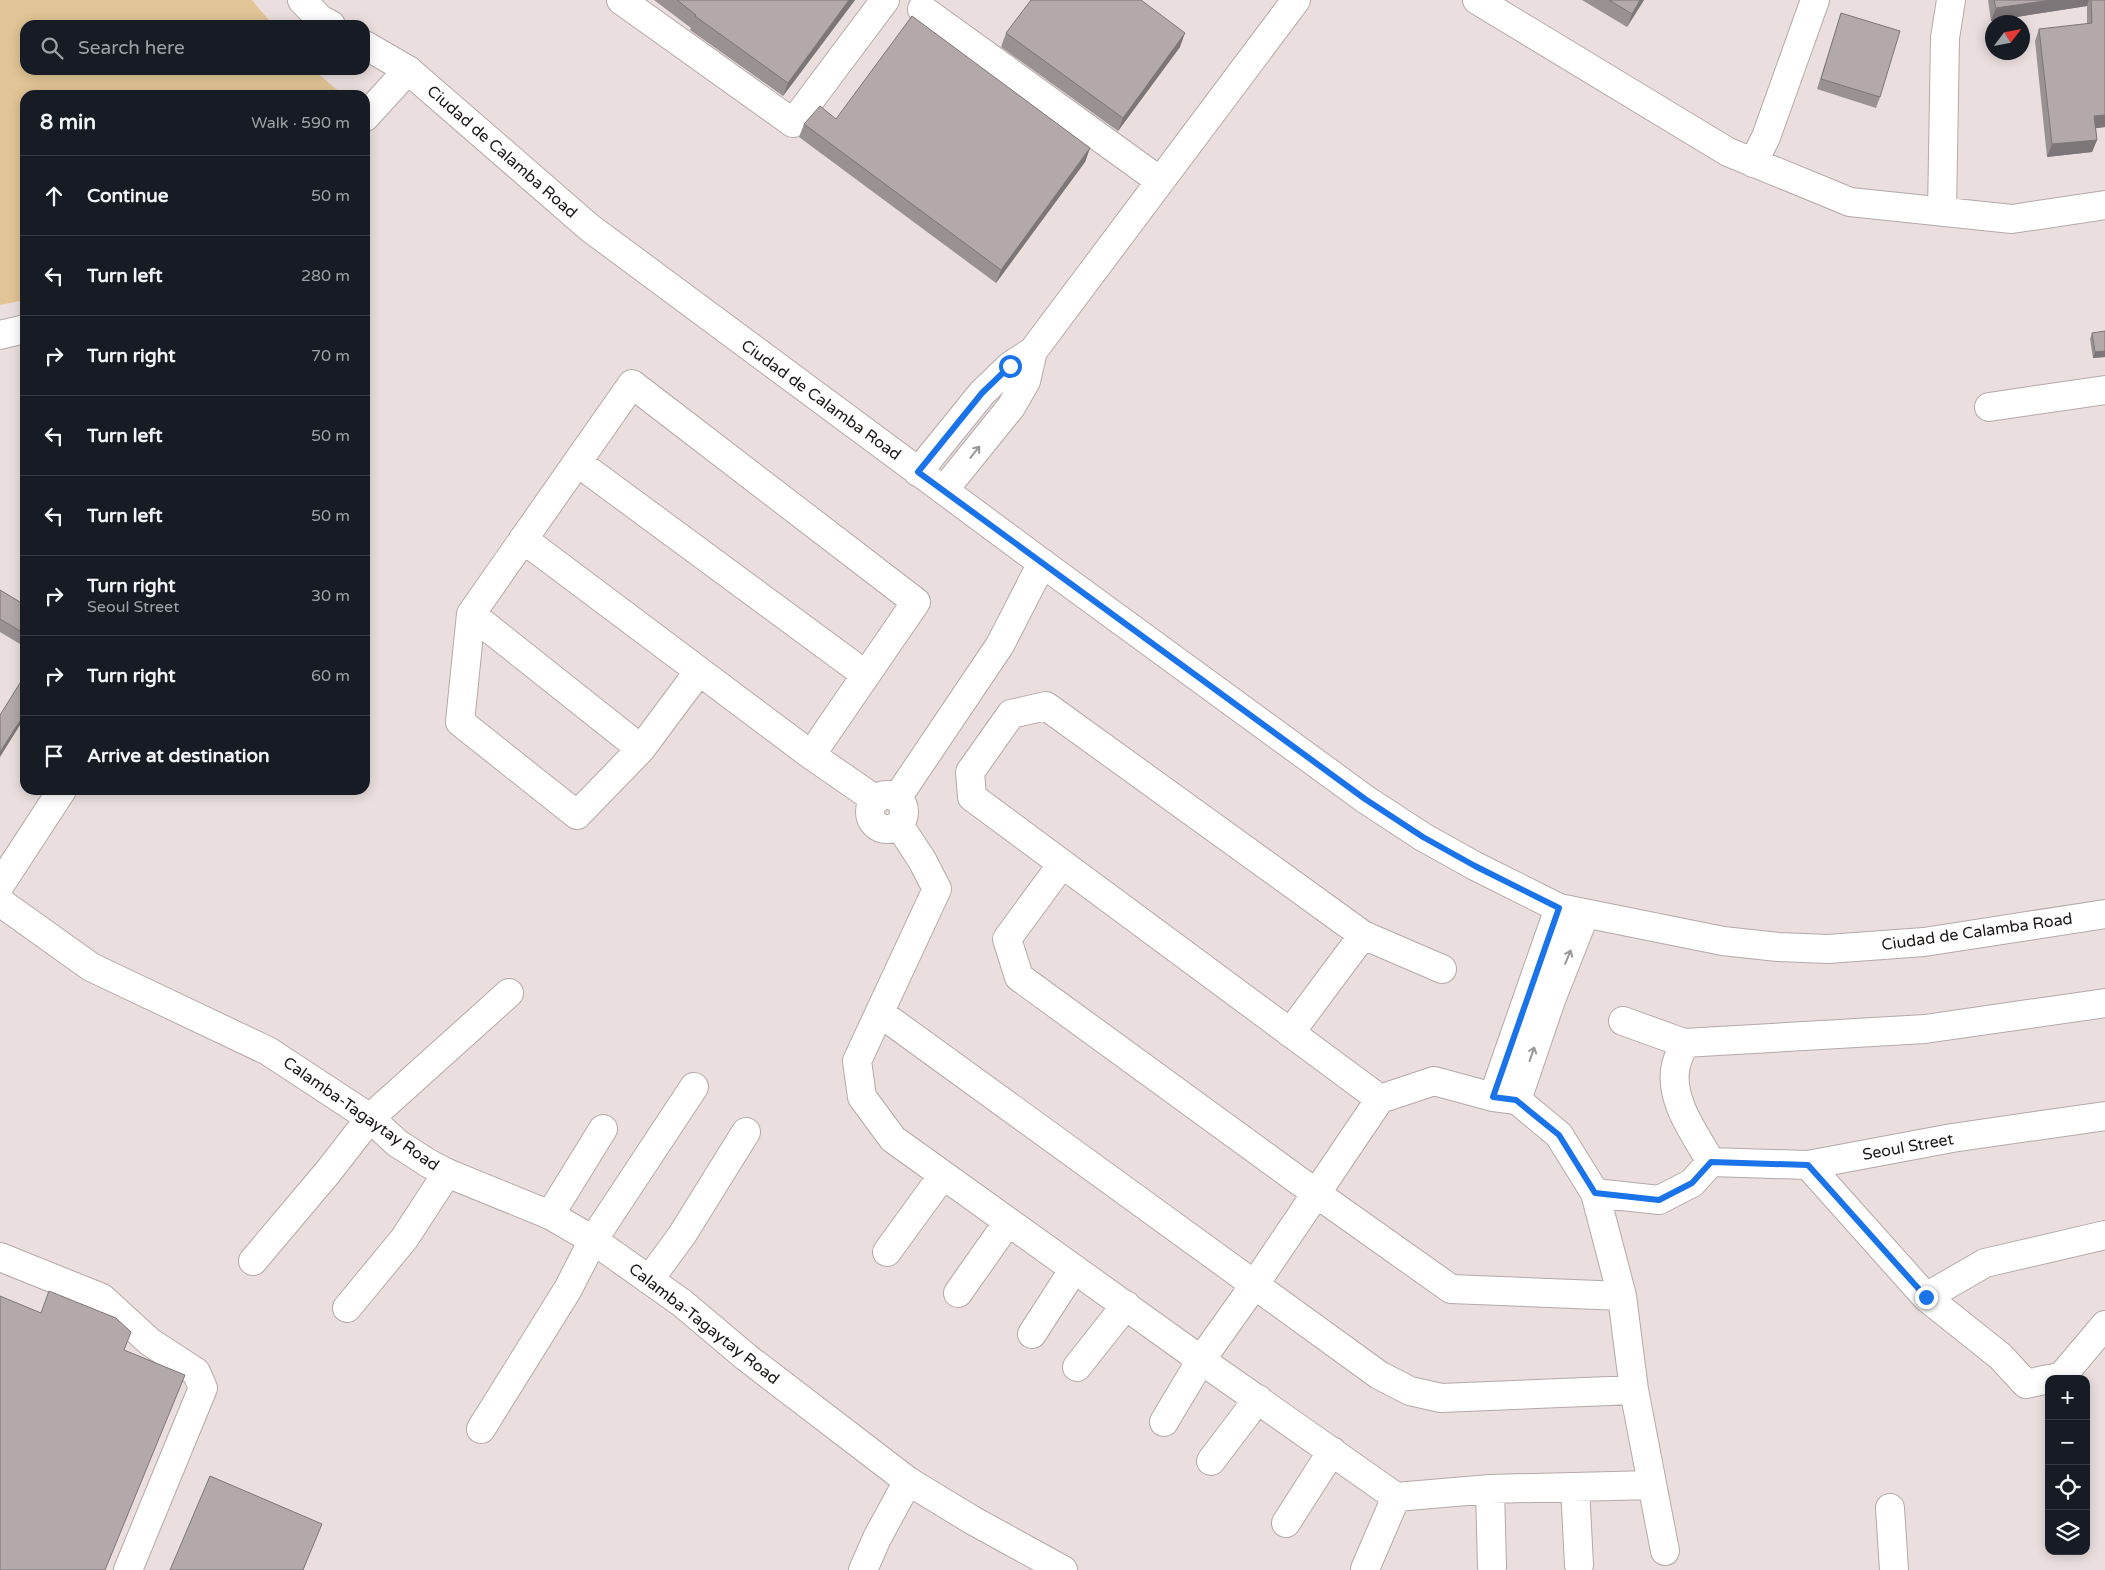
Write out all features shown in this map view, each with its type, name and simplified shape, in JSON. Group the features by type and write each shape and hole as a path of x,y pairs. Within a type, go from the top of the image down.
{"street":[{"path":"302,0 322,20"},
{"path":"621,0 793,123 885,0"},
{"path":"918,472 982,393 1010,366 1033,351 1296,0"},
{"path":"1477,0 1728,152 1850,202 2012,219 2105,205"},
{"path":"1753,163 1766,137 1815,0"},
{"path":"1942,212 1945,38 1951,0"},
{"path":"922,9 1160,181"},
{"name":"Ciudad de Calamba Road","path":"370,48 408,70 590,228 918,472 1365,799 1423,837 1460,858 1572,911 1723,941 1778,947 1828,949 1924,942 2105,914"},
{"path":"370,112 408,70"},
{"path":"0,335 20,330"},
{"path":"944,490 1011,407 1026,382 1033,351"},
{"path":"699,671 641,749 577,815 460,722 471,614 632,384 916,602 811,754"},
{"path":"1989,407 2105,390"},
{"path":"577,462 866,675"},
{"path":"523,539 811,754 886,799"},
{"path":"1042,563 1000,645 886,799 871,806 872,821 885,829 892,829 899,825 922,860 937,889 857,1061 862,1097 893,1139 1201,1360 1396,1496 1490,1489 1652,1485"},
{"path":"471,614 641,749"},
{"path":"1380,1099 972,797 970,772 1011,714 1046,706 1363,935 1442,969"},
{"path":"0,885 59,795"},
{"path":"1062,864 1007,939 1019,977 1316,1194 1451,1289 1622,1296"},
{"name":"Calamba-Tagaytay Road","path":"0,902 91,967 268,1051 370,1118 397,1143 428,1163 447,1173 550,1215 593,1240 682,1303 746,1357 908,1481 972,1520 1063,1570"},
{"path":"1505,1099 1550,1000 1572,911"},
{"path":"1290,1032 1363,935"},
{"path":"253,1261 328,1172 370,1118 509,993"},
{"path":"1623,1021 1684,1042 1925,1029 2105,1003"},
{"path":"880,1013 1380,1375 1410,1391 1441,1398 1634,1390"},
{"path":"1595,1193 1659,1200 1692,1183 1711,1162 1687,1119 1676,1093 1676,1066 1684,1042"},
{"path":"1164,1422 1201,1360 1255,1284 1380,1099 1434,1080 1505,1099 1559,1135 1595,1193 1622,1296 1634,1390 1664,1551"},
{"path":"481,1430 568,1289 593,1240 694,1086"},
{"name":"Seoul Street","path":"1711,1162 1808,1165 1952,1138 2105,1116"},
{"path":"550,1215 603,1129"},
{"path":"649,1280 682,1235 746,1132"},
{"path":"1808,1165 1926,1297 2000,1356 2026,1384 2045,1380"},
{"path":"347,1308 404,1239 447,1173"},
{"path":"887,1252 943,1175"},
{"path":"958,1293 1008,1222"},
{"path":"1926,1297 1985,1263 2105,1235"},
{"path":"0,1257 102,1298 150,1342 196,1372 203,1388 128,1570"},
{"path":"1032,1334 1074,1269"},
{"path":"1076,1367 1126,1305"},
{"path":"2063,1375 2105,1325"},
{"path":"1211,1461 1258,1399"},
{"path":"1286,1523 1332,1451"},
{"path":"863,1570 877,1538 908,1481"},
{"path":"1575,1487 1579,1565"},
{"path":"1490,1489 1492,1567"},
{"path":"1365,1570 1396,1496"},
{"path":"1890,1508 1894,1570"}],"shaded area":[{"path":"0,0 252,0 269,20 20,20 20,75 320,75 337,90 20,90 20,301 0,305"}],"building":[{"path":"677,0 849,0 788,83 695,16"},
{"path":"1031,0 1141,0 1185,33 1123,118 1006,33"},
{"path":"1609,0 1640,0 1632,14"},
{"path":"1994,0 2051,0 1996,8"},
{"path":"2091,0 2105,0 2105,115 2094,116 2097,140 2052,144 2039,29 2092,23"},
{"path":"1841,13 1900,31 1880,97 1821,79"},
{"path":"912,16 1090,148 1001,270 804,124 820,106 836,119"},
{"path":"2105,331 2105,351 2095,352 2092,333"},
{"path":"0,590 20,602 20,631 0,619"},
{"path":"20,683 20,721 0,752 0,715"},
{"path":"49,1291 116,1318 131,1332 124,1350 185,1375 105,1570 0,1570 0,1296 41,1313"},
{"path":"210,1476 322,1524 303,1570 170,1570"}],"route":[{"path":"1010,366 982,393 918,472 1365,799 1423,837 1475,866 1559,908 1493,1097 1516,1100 1559,1135 1595,1193 1659,1200 1692,1183 1711,1162 1808,1165 1926,1297"}]}
